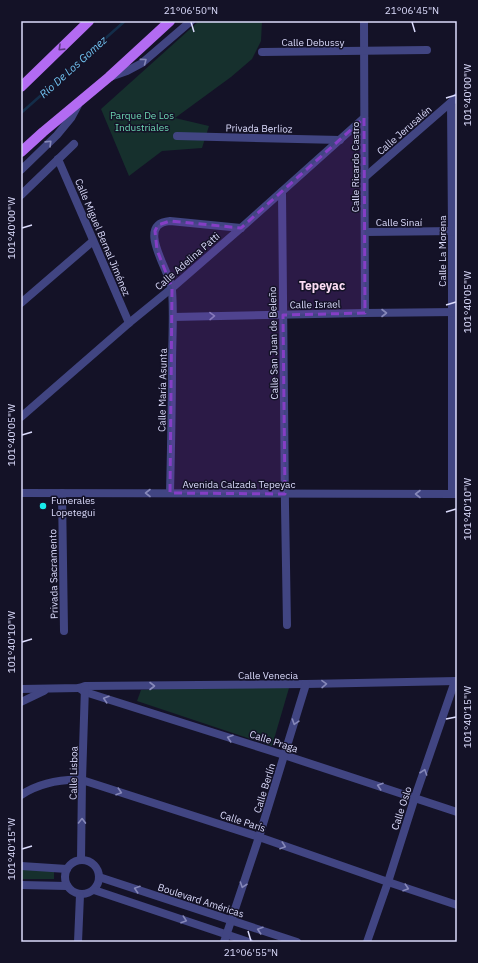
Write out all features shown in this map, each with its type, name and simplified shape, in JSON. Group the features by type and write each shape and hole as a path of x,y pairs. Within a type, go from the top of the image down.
{"main road":[{"path":"21,87 90,21"},
{"path":"21,152 109,77 170,21"}],"street":[{"path":"109,77 127,72 142,63 191,21"},
{"name":"Calle Ricardo Castro","path":"364,21 365,313"},
{"name":"Calle Debussy","path":"262,52 365,52 427,50"},
{"name":"Calle Jerusalén","path":"365,177 454,100"},
{"name":"Calle La Morena","path":"454,100 454,494"},
{"path":"21,170 57,135 70,118 79,102"},
{"name":"Calle Adelina Patti","path":"21,417 129,322 172,288 241,228 364,118"},
{"name":"Privada Berlioz","path":"177,136 340,140"},
{"path":"21,195 74,144"},
{"name":"Calle Miguel Bernal Jiménez","path":"58,159 129,322"},
{"name":"Calle San Juan de Beleño","path":"282,192 287,625"},
{"name":"Calle María Asunta","path":"170,493 173,317 172,288 157,250 155,231 158,225 164,221 241,228"},
{"name":"Calle Sinaí","path":"365,232 455,231"},
{"path":"21,303 93,241"},
{"name":"Calle Israel","path":"173,317 455,312"},
{"name":"Avenida Calzada Tepeyac","path":"21,493 454,494"},
{"name":"Privada Sacramento","path":"62,493 64,631"},
{"name":"Calle Venecia","path":"21,689 83,689 456,680"},
{"name":"Calle Oslo","path":"367,942 456,680"},
{"name":"Calle Berlín","path":"225,938 259,837 306,684"},
{"path":"21,702 46,689"},
{"name":"Calle Praga","path":"83,689 457,812"},
{"name":"Calle Lisboa","path":"81,860 83,689"},
{"name":"Calle París","path":"21,795 34,788 54,781 82,780 259,837 457,905"},
{"path":"81,860 92,863 96,867 99,877 98,884 94,890 88,894 80,895 73,892 67,886 65,877 67,868 73,862 81,860"},
{"path":"21,866 67,868"},
{"name":"Boulevard Américas","path":"99,877 297,942"},
{"path":"21,885 67,886"},
{"path":"94,890 225,938 249,942"},
{"path":"78,942 80,895"}],"highlighted area":[{"path":"364,118 365,313 283,315 285,494 170,493 172,288 157,250 155,231 158,225 170,221 241,228"}],"green space":[{"name":"Parque De Los Industriales","path":"199,21 262,21 261,41 252,59 231,77 175,118 209,126 202,148 162,151 129,176 101,109"},
{"path":"290,681 272,746 137,701 141,690"},
{"path":"21,869 54,869 54,879 21,879"}],"waterway":[{"name":"Rio De Los Gomez","path":"21,113 125,21"}],"place":[{"name":"Funerales Lopetegui","path":"43,506"}],"district":[{"name":"Tepeyac","path":"322,286"}]}
